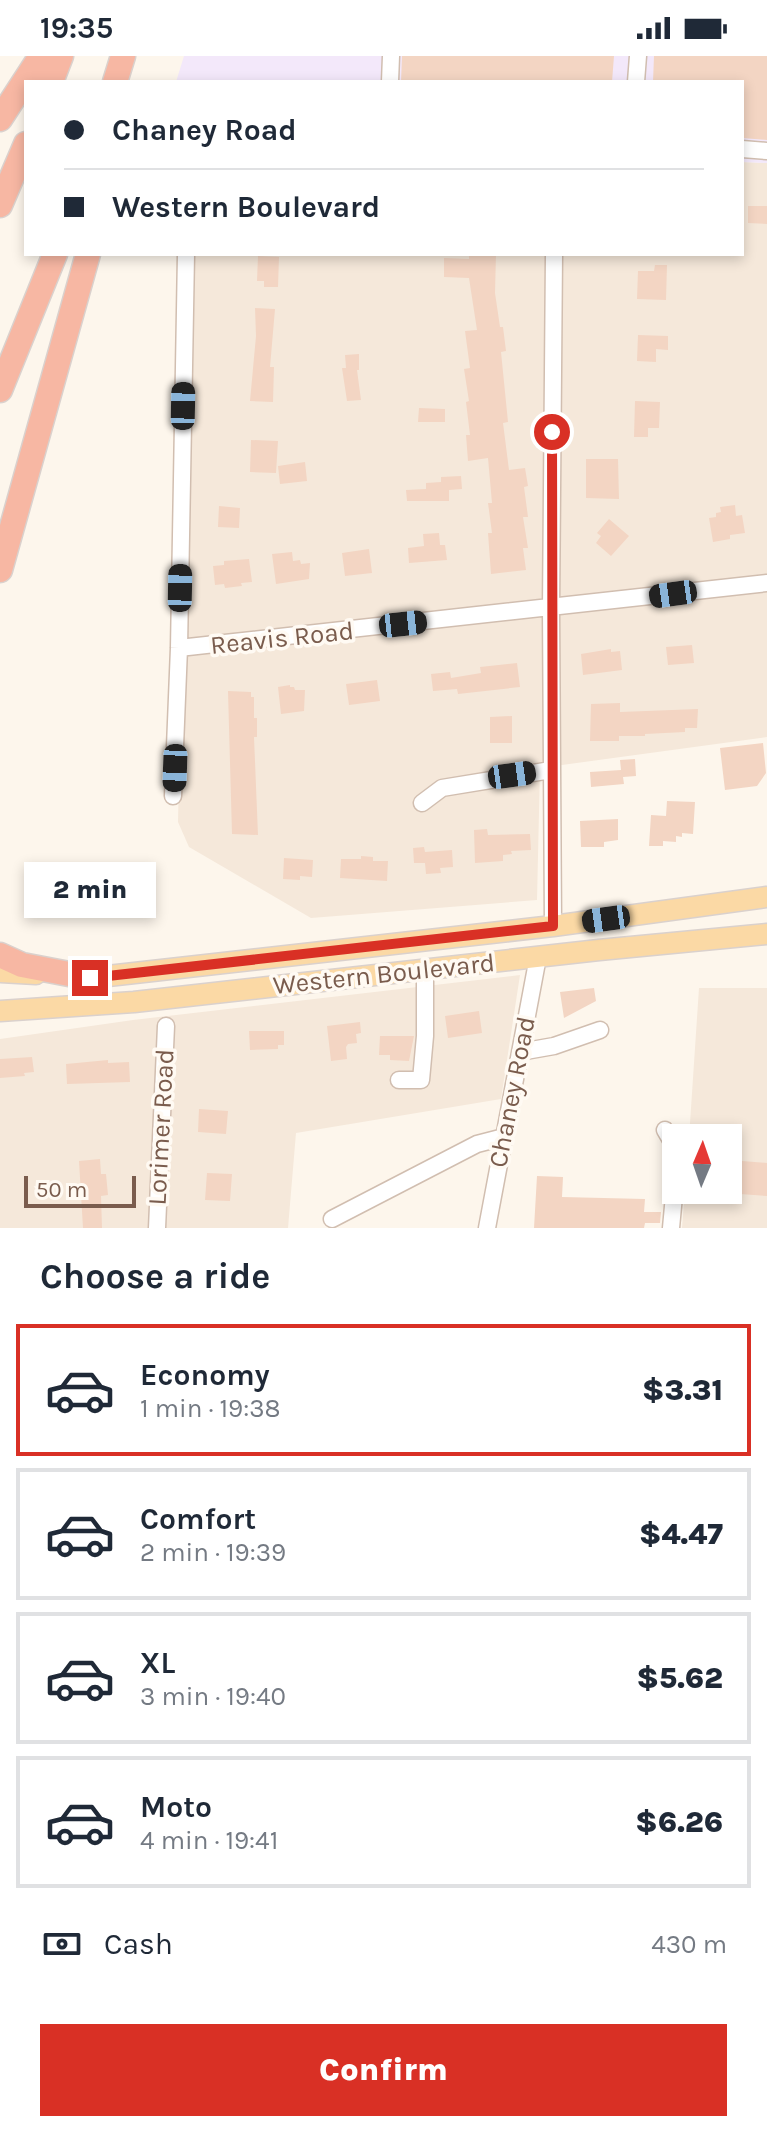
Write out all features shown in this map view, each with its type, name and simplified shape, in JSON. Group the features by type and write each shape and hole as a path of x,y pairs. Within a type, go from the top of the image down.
{"highway":[{"path":"25,80 41,56"},
{"path":"52,80 61,56"},
{"path":"116,80 123,56"},
{"path":"131,80 137,56"},
{"path":"0,119 24,82"},
{"path":"0,205 24,149"},
{"path":"0,390 54,256"},
{"path":"0,570 87,256"},
{"path":"0,955 22,965 90,978"}],"main road":[{"name":"Western Boulevard","path":"0,972 90,978 553,926 767,897"},
{"name":"Western Boulevard","path":"0,1011 134,1002 767,934"}],"street":[{"path":"390,80 391,56"},
{"path":"636,80 638,56"},
{"path":"744,149 767,151"},
{"path":"173,796 179,648 186,256"},
{"path":"553,926 551,609 554,256"},
{"name":"Reavis Road","path":"179,648 767,583"},
{"path":"422,803 442,788 551,770"},
{"name":"Chaney Road","path":"487,1228 538,957"},
{"path":"399,1080 421,1080 425,1036 425,969"},
{"name":"Lorimer Road","path":"157,1228 166,1026"},
{"path":"520,1052 554,1046 600,1030"},
{"path":"332,1219 467,1148 504,1137"},
{"path":"671,1228 673,1204"}],"shaded area":[{"path":"184,56 767,56 767,163 744,162 744,80 177,80"},
{"path":"744,162 767,163 767,737 540,768 537,900 311,918 189,847 178,822 190,256 744,256"},
{"path":"520,975 501,1099 296,1133 288,1228 0,1228 0,1039 133,1020"},
{"path":"699,988 767,988 767,1228 682,1228 684,1204 742,1204 742,1124 690,1124"}],"building":[{"path":"402,56 614,56 612,80 401,80"},
{"path":"654,56 767,56 767,140 744,138 744,80 653,80"},
{"path":"748,206 767,206 767,224 748,223"},
{"path":"258,256 279,257 278,287 264,287 264,281 257,281"},
{"path":"469,256 496,256 495,293 506,351 501,352 508,422 503,423 509,470 525,468 528,486 524,487 528,517 523,517 528,548 523,548 526,570 491,574 488,533 492,533 488,503 492,503 488,458 468,461 466,435 470,435 466,402 469,401 464,369 470,368 465,331 477,330 469,278 444,277 444,258 469,259"},
{"path":"655,265 667,265 666,300 637,299 638,271 654,271"},
{"path":"255,308 275,309 270,367 274,367 273,402 250,401 256,336"},
{"path":"638,335 668,336 668,350 656,349 656,362 637,361"},
{"path":"359,354 357,370 361,400 347,401 342,368 346,368 345,355"},
{"path":"635,401 660,402 659,428 648,428 648,437 634,437"},
{"path":"419,408 445,409 445,422 418,422"},
{"path":"251,440 278,441 276,473 250,472"},
{"path":"586,459 618,459 619,499 586,498"},
{"path":"305,462 307,481 280,484 278,466"},
{"path":"461,476 462,489 449,490 449,501 407,501 406,490 426,489 426,483 441,482 441,477"},
{"path":"735,505 736,516 742,515 745,533 713,542 709,518 721,512 720,507"},
{"path":"219,506 240,508 239,528 218,527"},
{"path":"609,519 629,536 611,556 596,543 601,536 597,533"},
{"path":"439,533 440,545 445,545 447,560 409,563 408,548 424,546 423,534"},
{"path":"369,549 372,573 345,576 342,553"},
{"path":"292,552 293,561 310,563 309,579 276,584 272,554"},
{"path":"249,559 252,582 225,588 224,584 215,585 213,566 224,565 224,561"},
{"path":"692,645 694,663 668,665 666,647"},
{"path":"611,649 611,652 620,651 622,670 583,675 581,654"},
{"path":"517,663 520,687 458,694 457,689 433,691 431,674 450,672 451,678 481,673 480,667"},
{"path":"377,680 380,701 349,705 346,684"},
{"path":"290,685 295,690 305,690 304,711 281,714 278,687"},
{"path":"228,691 251,692 251,697 254,697 258,835 232,834"},
{"path":"620,703 620,712 698,709 697,728 685,728 685,732 619,736 619,741 590,741 591,704"},
{"path":"512,716 512,743 490,743 490,717"},
{"path":"763,743 766,773 757,786 725,790 720,748"},
{"path":"635,759 636,776 623,777 624,784 591,787 590,772 621,770 620,760"},
{"path":"667,801 695,802 693,834 682,833 682,837 676,836 676,842 663,841 663,846 649,846 651,815 666,816"},
{"path":"618,819 618,840 604,842 604,847 581,847 580,821"},
{"path":"487,829 488,835 530,834 531,850 511,851 512,854 503,855 503,861 475,863 474,830"},
{"path":"424,847 425,852 452,850 453,867 440,868 441,873 426,874 425,863 414,863 413,848"},
{"path":"361,856 373,857 373,861 388,861 387,881 340,878 341,859 361,859"},
{"path":"284,858 313,860 312,877 283,879"},
{"path":"594,988 596,1001 564,1018 560,992"},
{"path":"479,1011 482,1033 448,1038 445,1016"},
{"path":"360,1022 361,1033 356,1034 357,1043 346,1047 347,1059 331,1061 327,1026"},
{"path":"249,1031 284,1031 284,1045 278,1045 278,1049 250,1050"},
{"path":"380,1036 414,1036 409,1061 390,1060 390,1055 379,1055"},
{"path":"32,1057 34,1072 0,1078 0,1059"},
{"path":"108,1060 108,1063 129,1062 130,1082 67,1084 66,1064"},
{"path":"199,1109 228,1111 226,1134 198,1132"},
{"path":"100,1159 101,1174 106,1174 108,1195 101,1196 102,1228 83,1228 79,1161"},
{"path":"742,1161 767,1163 767,1196 742,1194"},
{"path":"207,1173 232,1174 230,1201 205,1200"},
{"path":"537,1176 563,1177 562,1197 645,1199 644,1212 661,1212 660,1223 645,1223 644,1228 534,1228"}],"route":[{"path":"90,978 553,926 552,432"}]}
